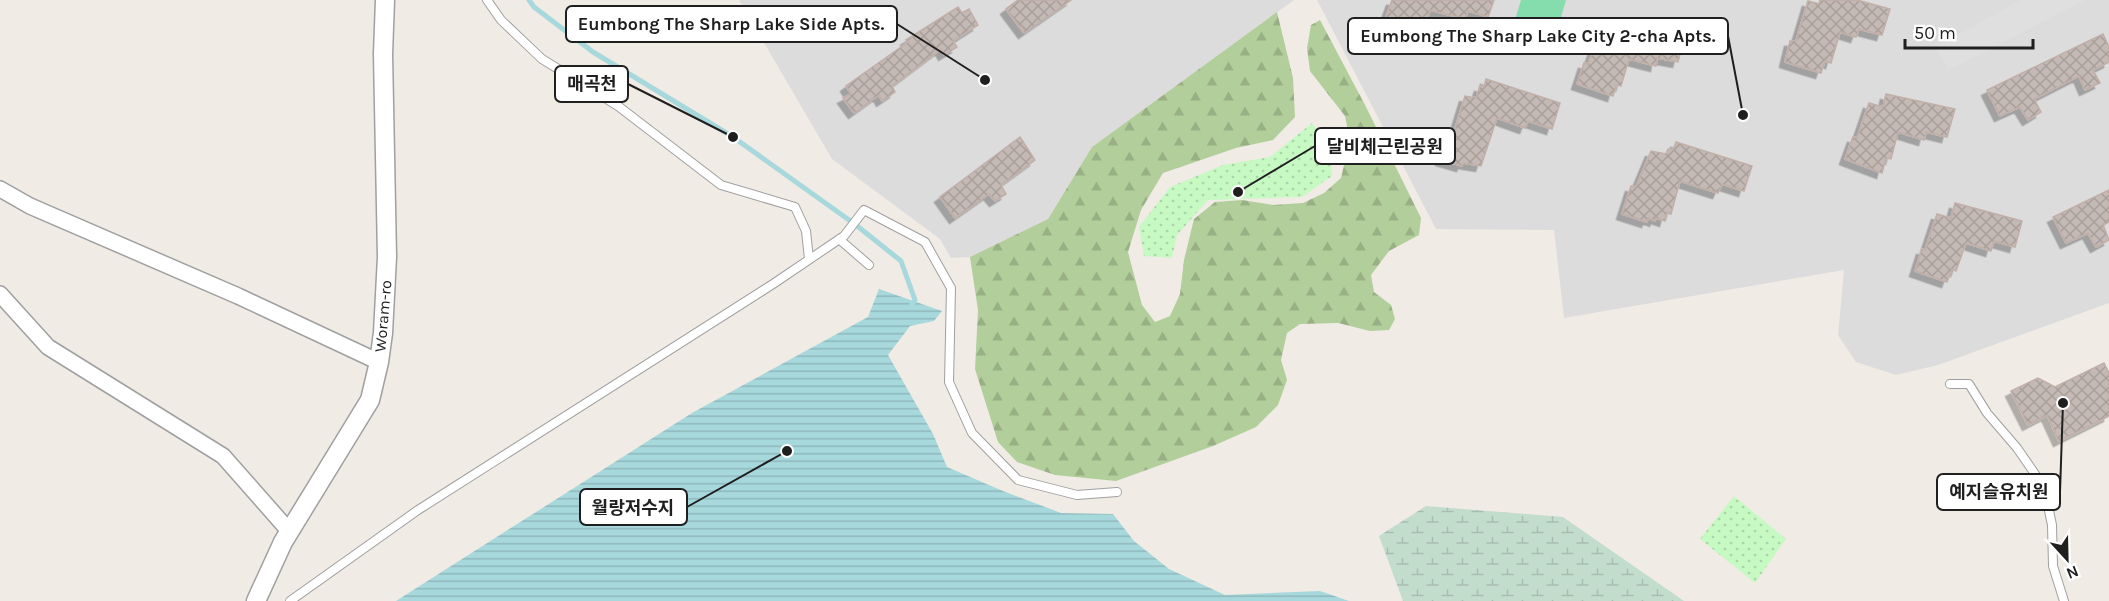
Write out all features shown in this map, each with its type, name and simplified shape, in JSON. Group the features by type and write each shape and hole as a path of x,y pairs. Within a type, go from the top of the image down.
{"street":[{"name":"Woram-ro","path":"256,601 274,559 370,400 379,362 387,257 383,54 385,0"},
{"path":"0,189 30,206 238,296 379,362"},
{"path":"0,294 48,347 223,456 290,532"}],"lane":[{"path":"487,0 501,20 542,59 618,106 721,185 795,207 806,231 810,259"},
{"path":"290,601 418,510 810,259 839,239 864,210 925,242 951,288 949,382 972,433 1018,480 1077,495 1117,492"},
{"path":"839,239 869,265"},
{"path":"1950,384 1969,384 1987,413 2017,448 2044,487 2052,525 2053,566 2064,601"}],"shaded area":[{"path":"739,0 1294,0 1092,147 1048,219 970,257 951,258 940,239 832,159"},
{"path":"1317,0 2109,0 2109,303 1938,365 1896,375 1856,362 1838,335 1844,270 1564,318 1554,230 1436,229"},
{"path":"2021,0 2086,0 1949,70 1935,47"}],"green space":[{"path":"1521,0 1566,0 1551,52 1509,40"},
{"path":"1277,12 1293,78 1295,117 1273,140 1236,148 1163,173 1141,210 1128,252 1142,305 1155,322 1170,316 1180,294 1184,260 1194,219 1215,202 1242,200 1273,205 1303,203 1324,193 1341,178 1350,140 1345,116 1310,71 1307,48 1311,25 1320,20 1421,218 1419,235 1389,251 1371,275 1374,292 1391,305 1395,319 1389,330 1370,331 1338,323 1300,324 1287,333 1281,360 1287,380 1278,405 1256,427 1213,446 1116,481 1055,475 1017,462 998,442 975,369 978,310 970,257 1048,219 1092,147"},
{"path":"1312,123 1329,145 1332,176 1302,197 1208,200 1177,235 1172,258 1144,256 1139,227 1170,187 1223,165 1270,157"},
{"path":"1734,496 1786,539 1755,583 1700,539"},
{"path":"1426,506 1563,517 1684,601 1403,601 1379,536"}],"water":[{"path":"879,289 942,311 934,321 910,326 888,355 933,434 947,467 1061,513 1113,514 1134,541 1169,569 1225,595 1320,591 1349,601 396,601 692,413 868,317"}],"building":[{"path":"1018,0 1071,0 1024,33 1006,9"},
{"path":"1392,0 1494,0 1488,17 1468,11 1465,19 1430,10 1420,44 1412,41 1410,44 1380,33"},
{"path":"1820,0 1857,0 1890,9 1882,35 1859,29 1856,37 1840,32 1831,63 1825,61 1821,73 1785,62 1790,41 1796,41 1808,1 1819,4"},
{"path":"958,7 962,13 969,9 978,25 953,41 957,47 944,55 941,49 892,86 895,92 882,101 879,95 854,113 843,98 851,94 846,86 908,42 906,40"},
{"path":"1619,19 1685,35 1678,62 1657,58 1656,66 1629,59 1621,86 1616,85 1613,96 1577,84 1584,63 1588,64 1601,30 1615,33"},
{"path":"2103,34 2109,47 2109,62 2093,70 2100,83 2085,90 2079,76 2034,99 2041,112 2028,120 2020,107 2000,116 1987,90"},
{"path":"1486,79 1560,103 1552,129 1528,121 1525,128 1497,118 1481,166 1463,163 1462,166 1441,160 1449,131 1454,132 1465,96 1476,98 1480,86 1484,87"},
{"path":"1886,94 1955,109 1947,137 1926,132 1924,140 1898,132 1891,159 1886,158 1882,173 1845,159 1853,137 1857,138 1869,103 1883,107"},
{"path":"1020,137 1035,160 1001,185 1006,194 995,201 989,194 955,218 940,197"},
{"path":"1676,142 1752,166 1744,191 1722,184 1718,193 1680,181 1671,214 1667,213 1665,221 1648,218 1647,222 1622,214 1631,186 1636,187 1651,151 1666,154 1668,149 1673,150"},
{"path":"2109,190 2109,222 2103,225 2109,240 2096,247 2088,233 2066,243 2053,217"},
{"path":"1955,203 2022,221 2015,247 1994,241 1991,251 1966,243 1956,271 1952,269 1947,282 1915,271 1937,214 1951,218"},
{"path":"2104,363 2109,373 2109,416 2059,441 2047,415 2028,425 2011,391 2038,378 2055,387"}],"waterway":[{"path":"529,0 534,7 593,52 733,137 856,225 901,261 915,300 911,306"}],"place":[{"name":"Eumbong The Sharp Lake Side Apts.","path":"985,80"},
{"name":"Eumbong The Sharp Lake City 2-cha Apts.","path":"1743,115"},
{"name":"매곡천","path":"733,137"},
{"name":"달비체근린공원","path":"1238,192"},
{"name":"예지슬유치원","path":"2063,403"},
{"name":"월랑저수지","path":"787,451"}]}
